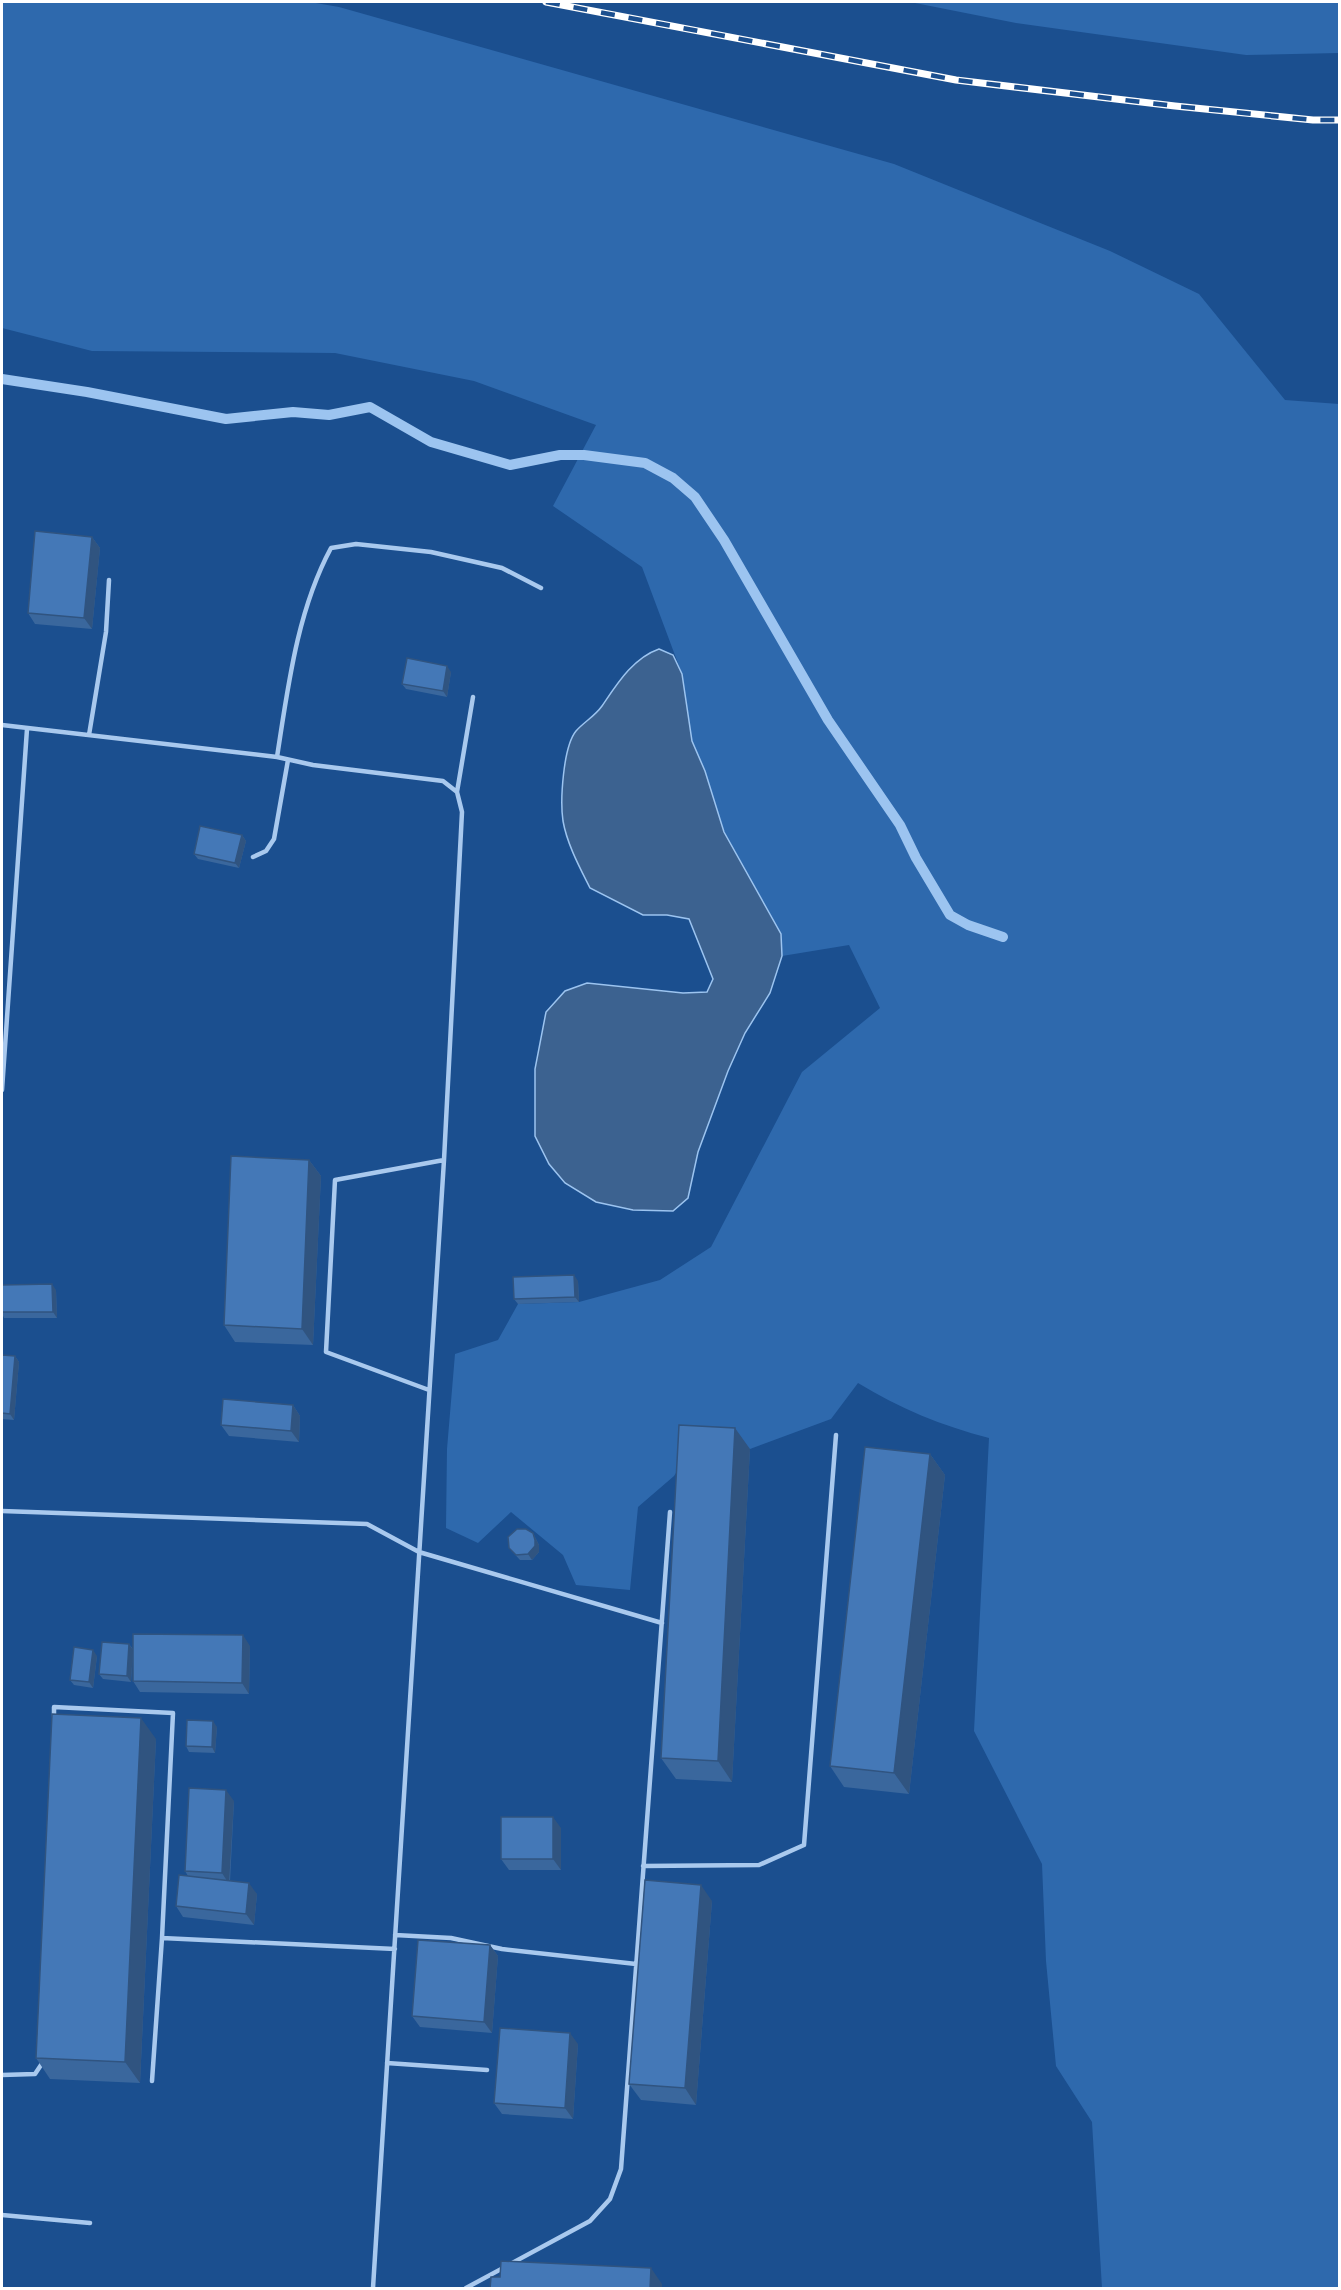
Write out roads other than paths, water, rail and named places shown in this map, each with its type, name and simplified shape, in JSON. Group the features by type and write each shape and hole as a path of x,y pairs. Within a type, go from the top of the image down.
{"lane":[{"path":"277,757 294,659 316,575 331,548 356,544 431,552 502,568 541,588"},
{"path":"89,735 106,632 109,580"},
{"path":"373,2289 462,848 462,812 457,792 473,697"},
{"path":"2,725 277,757 443,781 457,792"},
{"path":"2,1090 27,729"},
{"path":"253,857 266,851 274,839 288,760"},
{"path":"429,1390 326,1352 335,1180 444,1160"},
{"path":"643,1866 759,1865 804,1845 836,1435"},
{"path":"2,1511 367,1524 419,1552 662,1623"},
{"path":"466,2289 590,2221 610,2199 621,2169 670,1512"},
{"path":"54,1719 54,1707 173,1713 162,1938 152,2081"},
{"path":"395,1935 452,1938 502,1949 636,1964"},
{"path":"162,1938 394,1949"},
{"path":"2,2075 35,2074 43,2061 44,2050"},
{"path":"387,2063 487,2070"},
{"path":"2,2215 90,2223"}],"waterway":[{"path":"2,379 87,392 226,419 293,412 329,415 370,407 431,442 510,465 560,455 584,455 645,463 673,478 695,497 724,540 828,720 900,825 916,858 950,915 968,925 1003,937"}],"railway":[{"path":"546,2 956,80 1175,106 1313,120 1340,120"}]}
